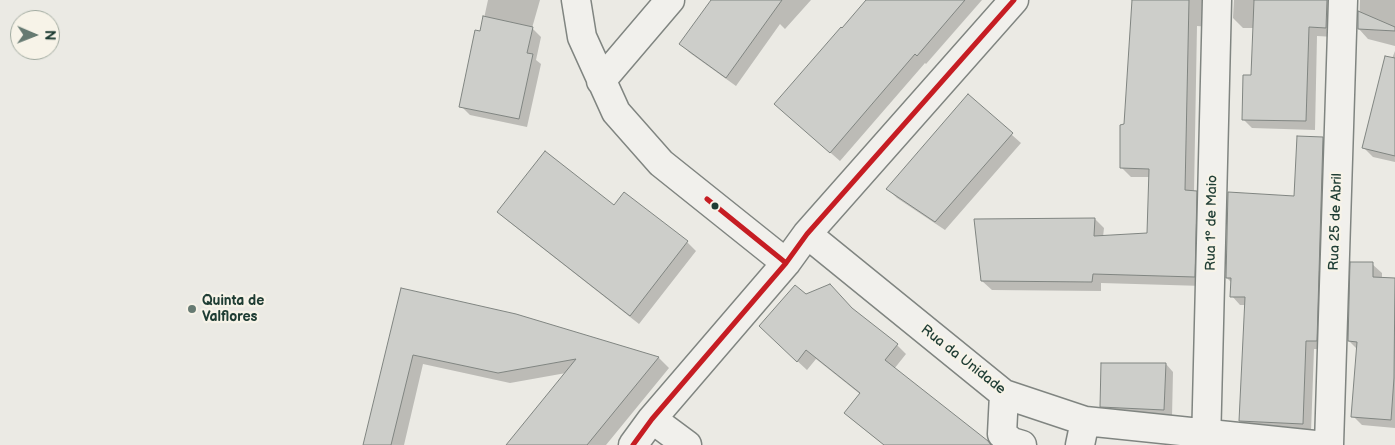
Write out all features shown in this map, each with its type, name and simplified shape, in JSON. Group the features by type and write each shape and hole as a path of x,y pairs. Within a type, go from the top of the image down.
{"street":[{"path":"576,0 582,37 616,112 661,163 786,263"},
{"path":"601,81 670,0"},
{"path":"633,445 652,419 786,263 807,234 1014,0"},
{"name":"Rua 1º de Maio","path":"1206,439 1217,0"},
{"name":"Rua 25 de Abril","path":"1330,445 1343,0"},
{"name":"Rua da Unidade","path":"807,234 1004,394 1082,433 1315,445"},
{"path":"1004,394 1002,434 1012,442 1022,445"},
{"path":"652,419 687,445"}],"building":[{"path":"711,0 782,0 726,78 679,44"},
{"path":"866,0 965,0 917,56 915,54 830,153 774,104"},
{"path":"1132,0 1189,0 1185,190 1197,191 1195,277 1093,274 1092,282 981,281 974,219 1095,218 1094,236 1147,233 1149,169 1120,168 1120,125 1124,124"},
{"path":"1254,0 1327,0 1326,28 1309,27 1306,121 1242,120 1243,75 1251,75"},
{"path":"1358,11 1395,27 1395,31 1358,29"},
{"path":"483,16 533,27 527,53 533,54 519,119 459,107 475,30 480,31"},
{"path":"1385,56 1395,58 1395,156 1362,148"},
{"path":"968,94 1013,133 935,222 886,189"},
{"path":"1297,136 1323,137 1317,341 1306,341 1303,424 1239,421 1245,297 1230,297 1231,278 1226,278 1228,192 1294,196"},
{"path":"545,151 614,205 624,192 688,241 630,316 497,212"},
{"path":"1350,262 1373,262 1373,277 1395,278 1394,378 1391,420 1351,417 1357,342 1348,341"},
{"path":"830,284 852,308 898,344 885,360 991,445 884,445 844,413 860,393 806,350 797,362 759,326 795,285 806,294"},
{"path":"401,288 516,314 659,357 587,445 506,445 576,359 498,373 413,355 391,445 363,445"},
{"path":"1101,363 1166,363 1164,410 1100,407"}],"transit line":[{"path":"633,445 652,419 786,263 807,234 1014,0"},
{"path":"707,199 786,263"}],"place":[{"name":"Quinta de Valflores","path":"192,309"}]}
